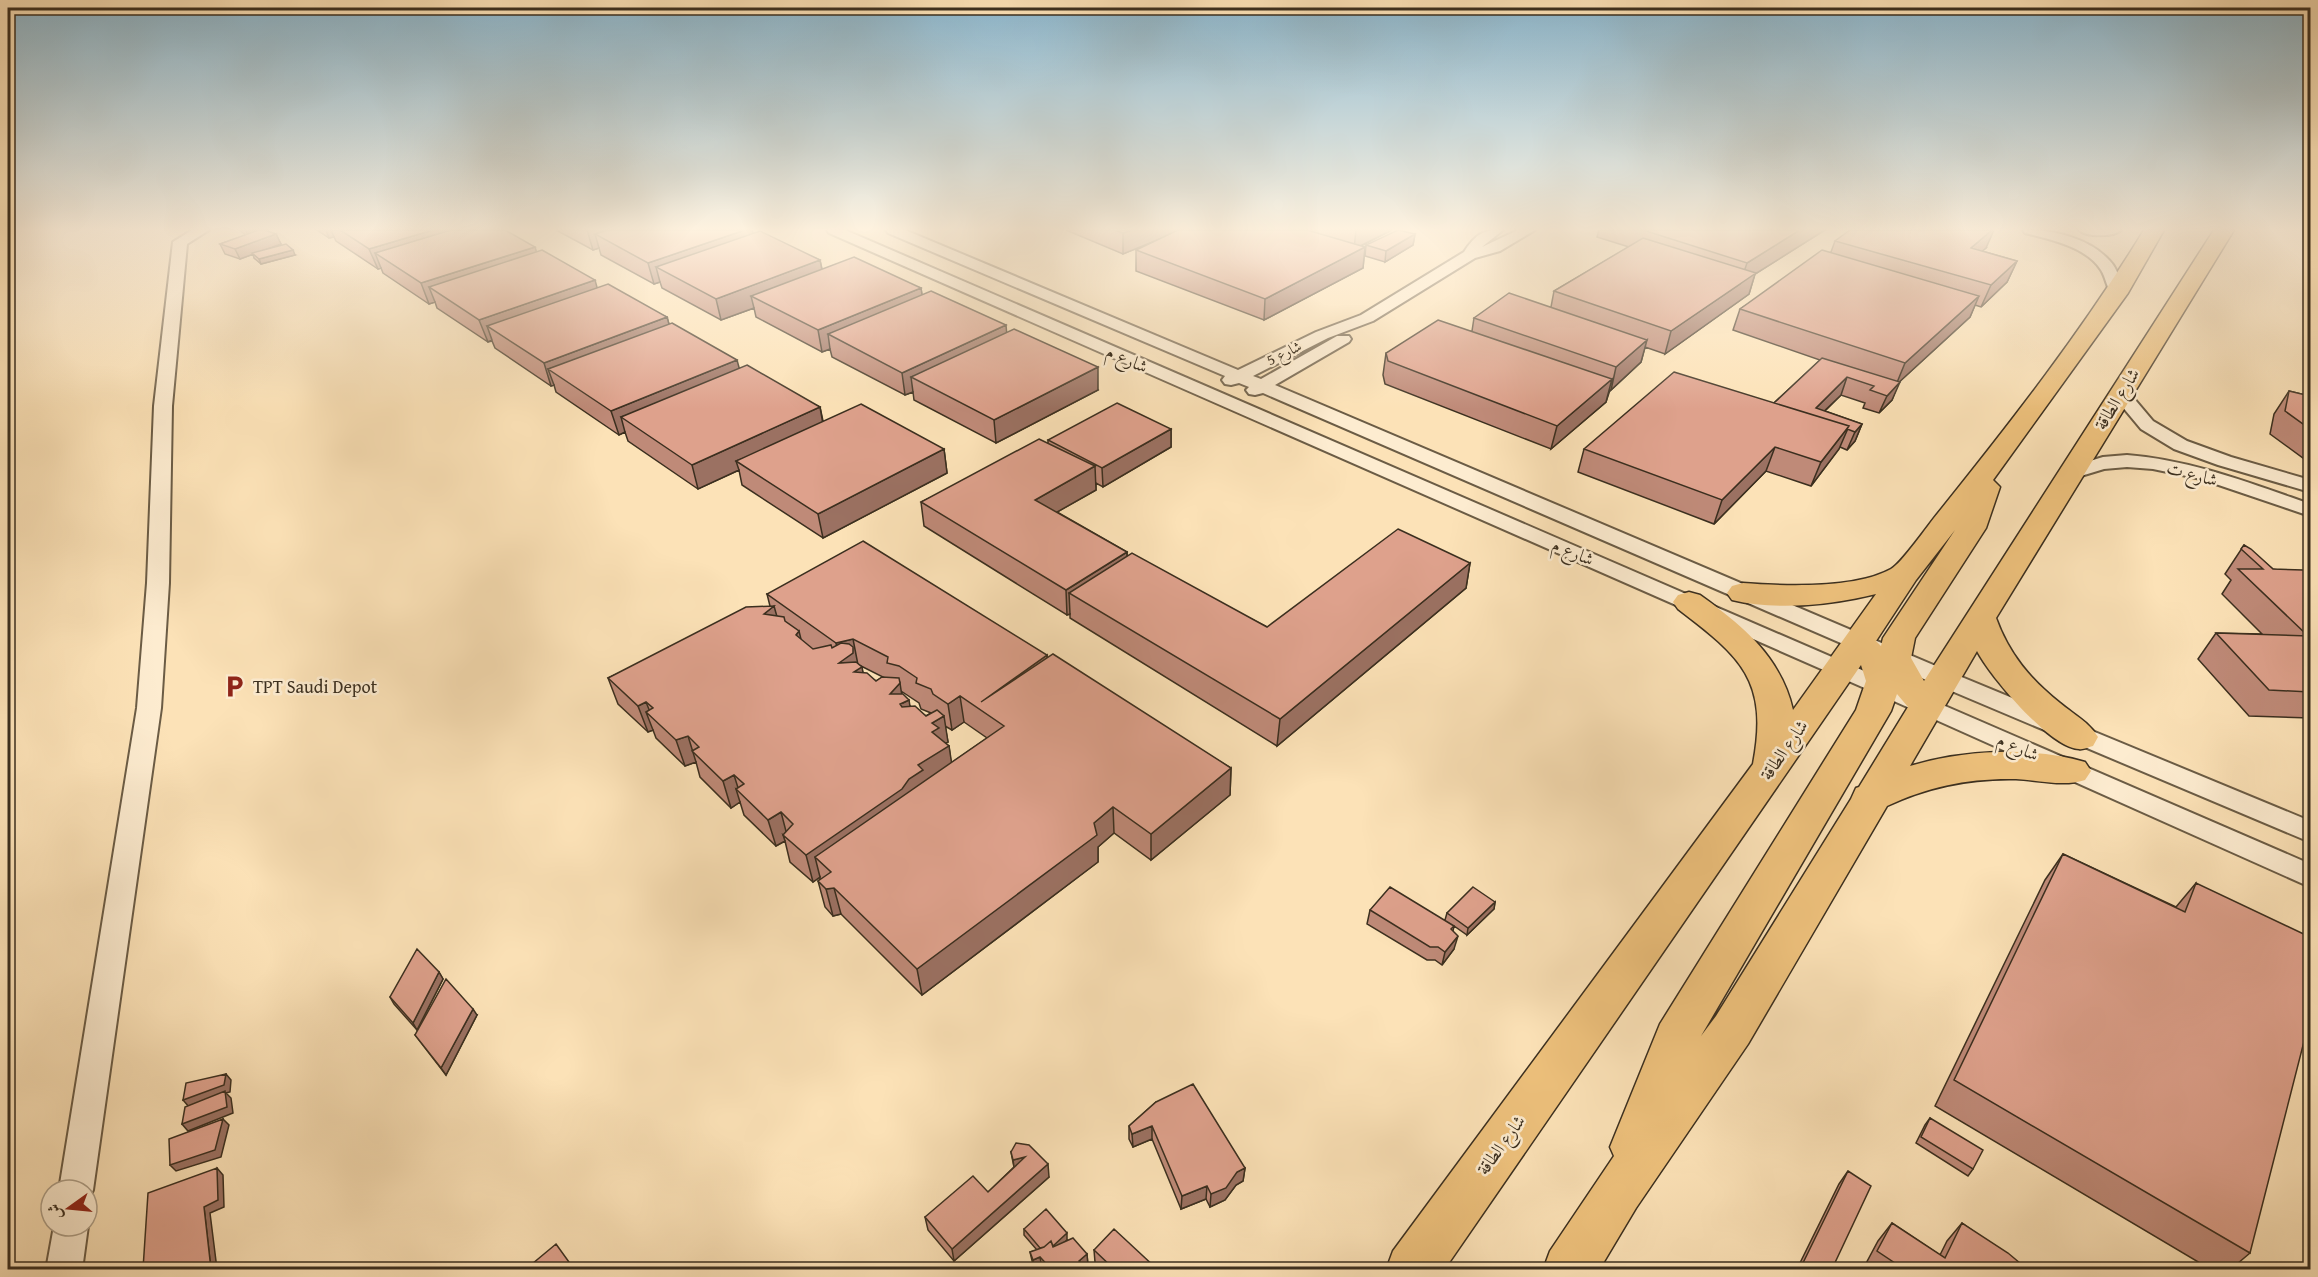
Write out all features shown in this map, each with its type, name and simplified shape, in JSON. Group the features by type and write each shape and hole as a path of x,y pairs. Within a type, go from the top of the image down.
{"main road":[{"name":"شارع الطاقة","path":"1412,1269 1771,768 1904,575 1997,457 2118,290"},
{"name":"شارع الطاقة","path":"1569,1269 1618,1191 1732,1030 1869,798 2185,290"},
{"path":"1618,1191 1676,1038 1873,711 1889,672 1899,638 1971,528 1997,457"},
{"path":"1743,593 1804,595 1833,593 1859,589 1904,575"},
{"path":"1689,602 1724,627 1743,647 1767,682 1776,711 1771,768"},
{"path":"1869,798 1900,782 1937,771 1967,766 2023,765 2076,754 2046,712 1998,663 1985,640 1980,618"},
{"path":"1850,656 1876,661 1883,675 1889,672"},
{"path":"1889,672 1909,686 1935,692"}],"street":[{"path":"78,1178 149,708 158,583 163,406 175,290"},
{"name":"شارع م","path":"969,290 1689,602 1850,656"},
{"name":"شارع م","path":"1036,290 1743,593 1850,656"},
{"name":"شارع 5","path":"1229,404 1348,336 1367,318 1413,290"},
{"path":"1015,310 1047,294"},
{"name":"شارع 5","path":"1204,393 1332,330 1367,318"},
{"path":"1186,354 1235,358 1283,354"},
{"path":"1304,362 1302,375 1304,385 1314,401 1327,414"},
{"name":"شارع ت","path":"2120,393 2148,426 2173,441 2202,453 2310,486"},
{"name":"شارع ت","path":"2072,473 2104,463 2152,464 2183,469 2310,510"},
{"name":"شارع م","path":"1935,692 2076,754 2310,876"},
{"name":"شارع م","path":"1935,692 2076,754 2310,832"},
{"path":"64,1269 69,1238"}],"building":[{"path":"433,290 567,290 479,320"},
{"path":"592,290 618,290 667,317 544,363 487,326"},
{"path":"698,290 741,290 716,299"},
{"path":"768,290 917,290 818,330 751,296"},
{"path":"1240,290 1283,290 1265,299"},
{"path":"1556,290 1732,290 1671,331 1554,291"},
{"path":"1767,290 1957,290 1979,296 1905,363 1740,309"},
{"path":"931,291 1006,325 902,373 828,334"},
{"path":"1509,293 1647,340 1616,367 1474,318"},
{"path":"1438,320 1612,379 1557,426 1388,361 1386,353"},
{"path":"672,323 737,360 611,411 548,369"},
{"path":"1014,329 1098,367 994,420 911,377"},
{"path":"1822,358 1900,382 1887,396 1870,390 1874,386 1847,377 1816,408 1862,424 1855,432 1847,429 1849,426 1774,403"},
{"path":"747,365 820,407 692,465 621,417"},
{"path":"1674,372 1849,426 1821,462 1775,447 1722,500 1584,449"},
{"path":"2289,391 2310,396 2310,429 2285,411"},
{"path":"1117,403 1171,429 1102,468 1048,440"},
{"path":"861,404 944,449 818,514 736,461"},
{"path":"1039,439 1095,466 1035,500 1127,552 1066,590 921,502"},
{"path":"1398,529 1470,563 1280,719 1069,593 1132,553 1267,627"},
{"path":"863,541 1047,655 981,702 1053,654 1231,768 1151,834 1113,807 1094,823 1097,835 917,969 834,888 826,889 818,881 831,872 815,857 1004,726 960,696 948,704 933,694 931,689 916,683 917,678 899,666 887,663 888,657 853,639 836,643 767,594"},
{"path":"2244,545 2273,569 2303,570 2310,576 2310,692 2269,690 2216,633 2308,636 2238,569 2263,569 2241,549"},
{"path":"774,606 764,614 784,617 785,621 799,631 796,635 813,649 831,645 832,648 841,643 849,644 853,647 853,653 839,663 856,662 862,667 854,672 867,673 876,681 882,677 899,678 900,683 890,694 903,694 909,700 900,704 902,707 915,706 926,716 937,710 944,716 932,723 939,728 932,732 949,746 918,765 923,770 909,779 902,789 806,855 783,835 793,824 781,812 768,820 736,789 744,784 734,775 723,781 692,751 699,747 688,736 676,740 646,712 653,708 646,702 638,706 608,678 746,607"},
{"path":"2063,854 2185,912 2196,883 2310,937 2310,1018 2250,1253 1954,1080"},
{"path":"1390,887 1454,926 1451,929 1458,936 1445,952 1438,947 1430,947 1370,910"},
{"path":"1473,887 1495,902 1468,928 1447,913"},
{"path":"417,949 439,972 413,1023 390,997"},
{"path":"446,979 473,1009 441,1068 415,1035"},
{"path":"226,1074 224,1085 183,1100 186,1083"},
{"path":"1193,1084 1245,1168 1237,1172 1226,1188 1211,1194 1207,1186 1182,1196 1152,1126 1132,1134 1129,1126 1156,1102"},
{"path":"225,1091 227,1107 182,1124 185,1107"},
{"path":"1930,1118 1983,1150 1973,1169 1921,1137"},
{"path":"223,1119 215,1150 170,1165 169,1139"},
{"path":"1016,1143 1029,1145 1048,1164 952,1249 925,1217 973,1176 988,1192 1025,1157 1013,1160 1011,1152"},
{"path":"217,1168 218,1200 204,1207 211,1269 143,1269 148,1193"},
{"path":"1848,1171 1871,1186 1832,1269 1800,1269"},
{"path":"1046,1209 1067,1233 1053,1246 1051,1241 1040,1248 1024,1229"},
{"path":"1892,1223 1945,1258 1962,1223 2008,1253 2027,1269 1904,1269 1877,1251"},
{"path":"1114,1229 1157,1269 1114,1269 1094,1250"},
{"path":"1073,1238 1087,1254 1079,1261 1087,1269 1051,1269 1040,1257 1033,1260 1030,1252 1044,1247 1051,1241 1053,1247"},
{"path":"556,1244 574,1269 526,1269"}],"place":[{"name":"TPT Saudi Depot","path":"235,687"}]}
